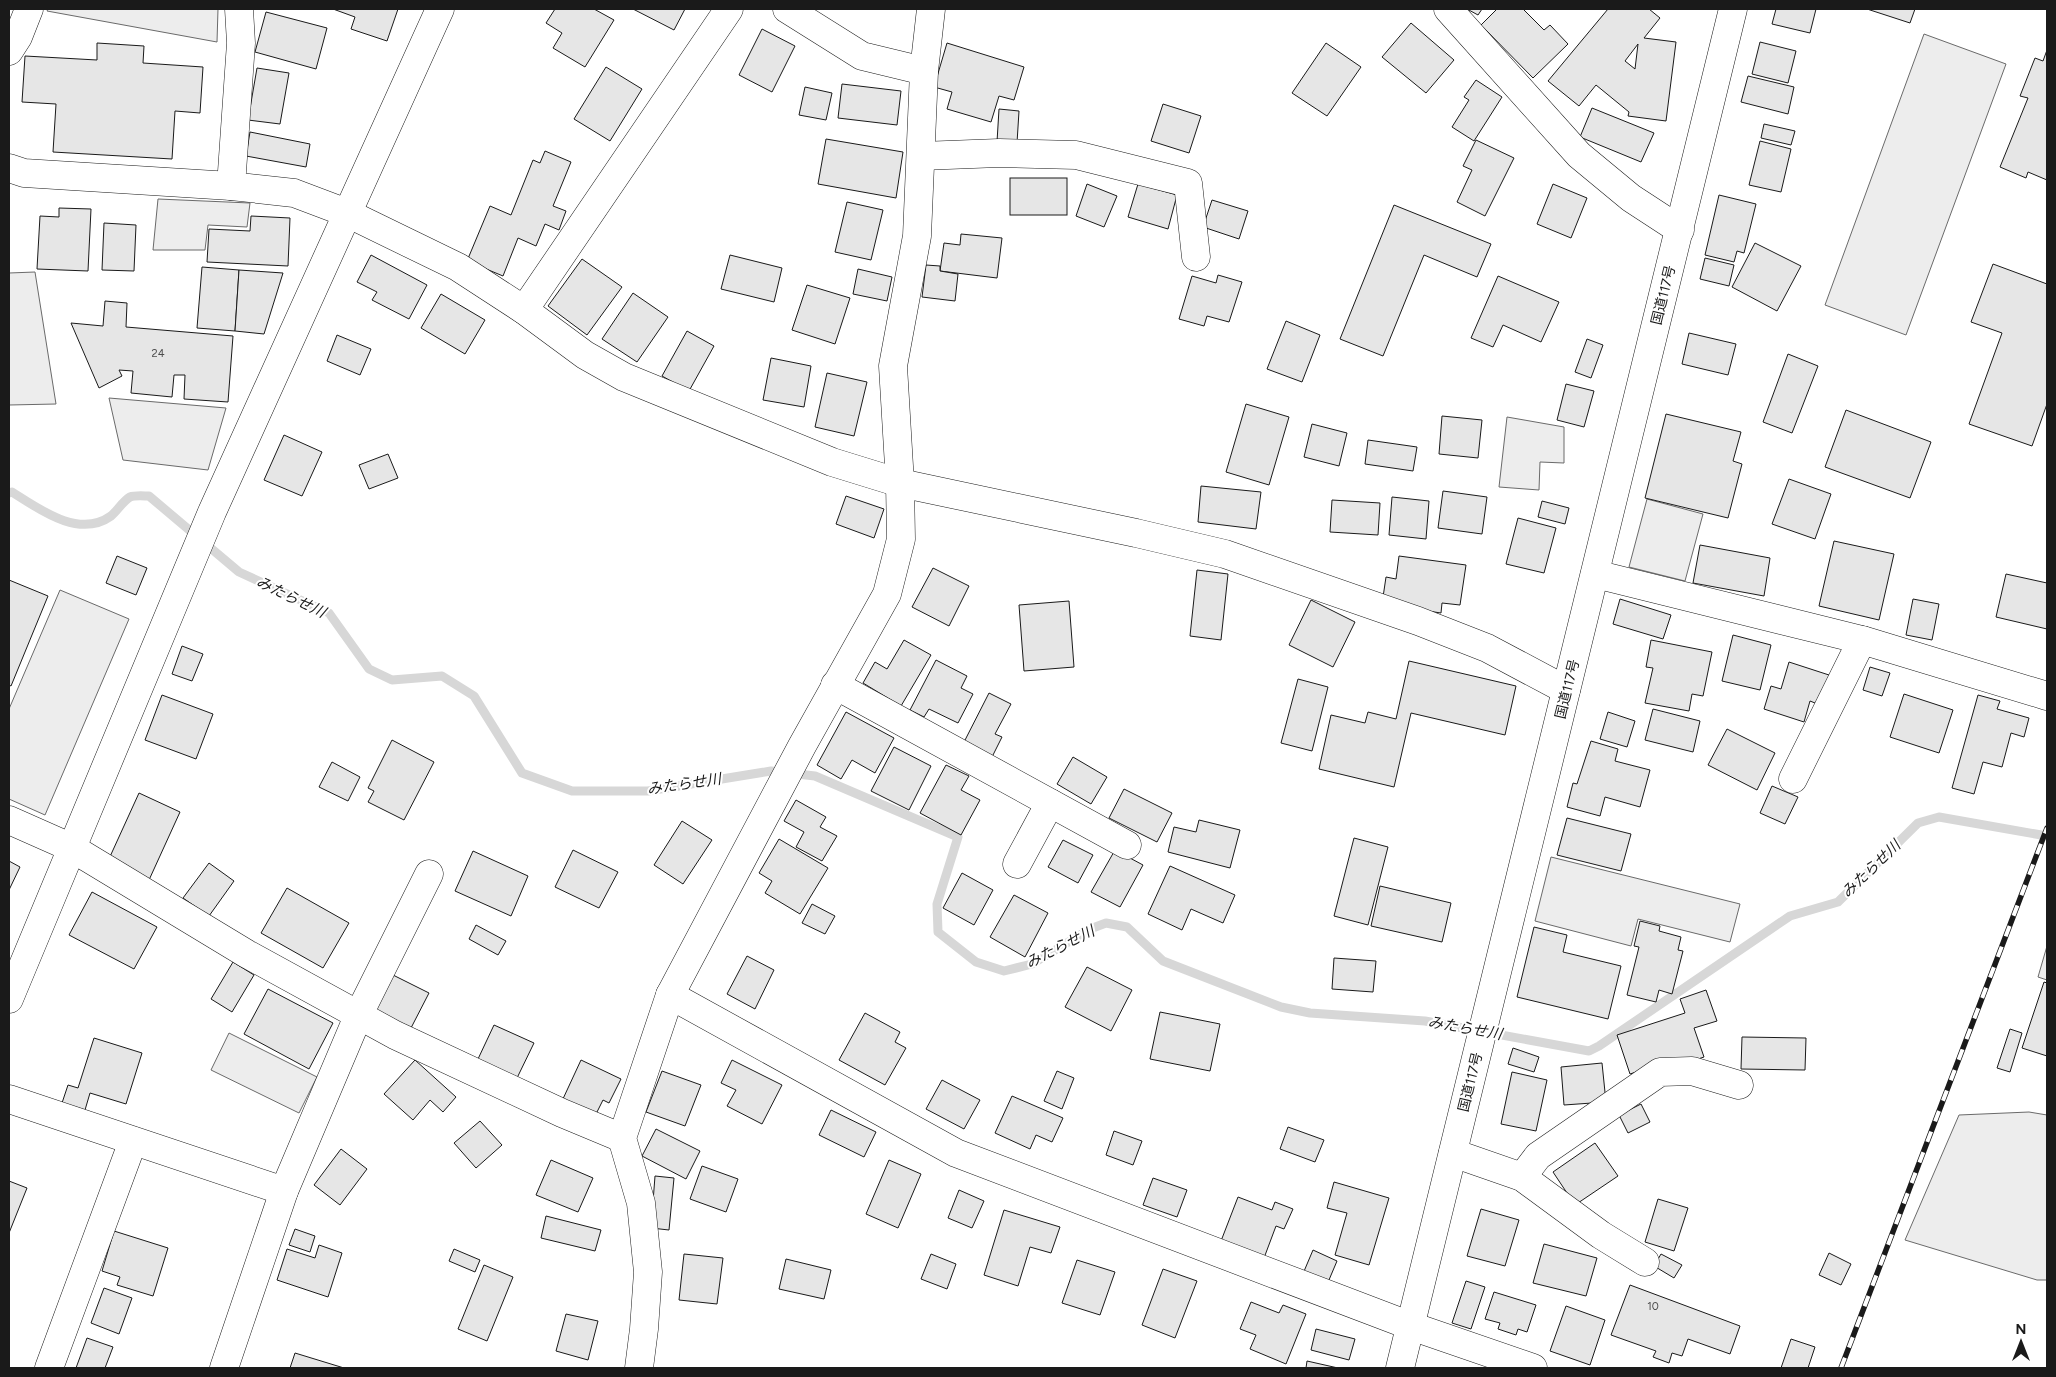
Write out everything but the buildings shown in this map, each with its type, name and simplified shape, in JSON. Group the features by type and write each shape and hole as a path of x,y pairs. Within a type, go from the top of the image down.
{"main road":[{"path":"9,52 18,37 29,9"},
{"path":"232,186 240,44 239,9"},
{"path":"9,998 70,847 212,512 440,9"},
{"path":"524,310 729,9"},
{"path":"787,9 862,56 924,72"},
{"path":"639,1368 648,1272 641,1203 622,1138 670,995 782,782 886,594 901,538 900,483 893,366 917,236 924,72 931,9"},
{"path":"1448,9 1579,155 1631,198 1680,230"},
{"name":"国道117号","path":"1400,1368 1733,9"},
{"path":"921,156 999,153 1076,155 1188,184 1196,257"},
{"path":"9,168 24,173 232,186 294,193 348,213 458,267 524,310 585,355 624,378 832,462 900,483 1136,533 1225,554 1418,621 1486,648 1566,690"},
{"path":"1595,574 1862,640 2047,696"},
{"path":"1793,779 1862,640"},
{"path":"835,685 1127,845"},
{"path":"1017,864 1050,803"},
{"path":"9,820 70,847 247,954 403,1039 562,1113 622,1138"},
{"path":"224,1368 284,1191 359,1014 429,874"},
{"path":"670,995 956,1152 1411,1326 1533,1368"},
{"path":"1522,1177 1538,1156 1660,1072 1692,1072 1739,1085"},
{"path":"9,1099 284,1191"},
{"path":"49,1368 133,1141"},
{"path":"1453,1153 1522,1177 1601,1235 1644,1262"}],"shaded area":[{"path":"48,9 218,9 217,42 47,11"},
{"path":"1924,34 2006,64 1906,335 1825,305"},
{"path":"158,199 250,203 247,227 208,225 205,250 153,250"},
{"path":"35,272 56,404 9,405 9,273"},
{"path":"109,398 226,408 208,470 123,460"},
{"path":"1507,417 1564,427 1564,463 1540,462 1539,490 1499,487"},
{"path":"1647,499 1703,514 1685,581 1629,567"},
{"path":"60,590 129,619 45,815 9,799 9,709"},
{"path":"1551,857 1740,904 1730,942 1638,919 1631,946 1535,921"},
{"path":"2047,946 2047,980 2038,977"},
{"path":"229,1033 317,1077 299,1113 211,1070"},
{"path":"2029,1112 2047,1115 2047,1280 2037,1280 1905,1240 1959,1115"}],"waterway":[{"name":"みたらせ川","path":"9,493 12,492 60,519 86,524 99,522 111,516 130,497 149,496 239,572 329,613 369,669 392,680 442,676 474,696 522,773 572,791 648,791 771,771 815,776 958,837 937,904 938,932 976,962 1004,971 1032,964 1090,929 1106,923 1127,927 1163,961 1281,1007 1310,1013 1425,1021 1589,1051 1790,916 1838,902 1918,823 1939,817 2047,836"}],"railway":[{"path":"1841,1368 2047,828"}]}
